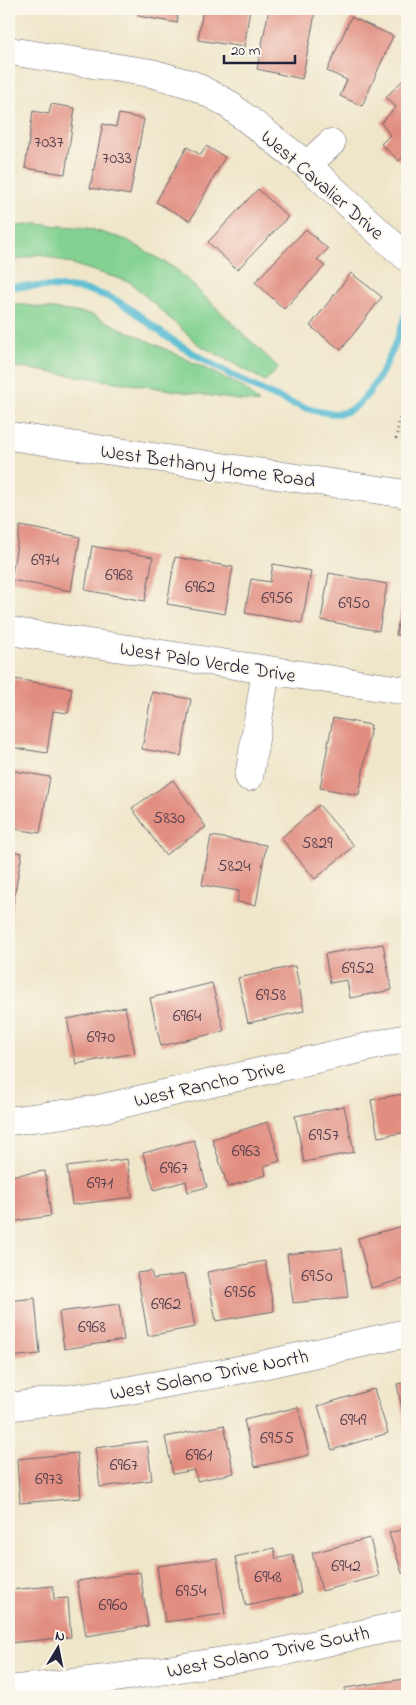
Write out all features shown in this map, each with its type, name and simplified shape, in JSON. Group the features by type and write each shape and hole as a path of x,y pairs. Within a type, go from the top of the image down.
{"street":[{"name":"West Cavalier Drive","path":"9,51 151,73 193,85 225,102 307,165 407,256"},
{"path":"307,165 331,142"},
{"name":"West Bethany Home Road","path":"9,436 407,494"},
{"name":"West Palo Verde Drive","path":"9,631 407,691"},
{"path":"249,777 266,670"},
{"name":"West Rancho Drive","path":"9,1121 95,1110 407,1038"},
{"name":"West Solano Drive North","path":"9,1407 125,1392 244,1369 407,1333"},
{"name":"West Solano Drive South","path":"9,1690 115,1678 281,1652 407,1624"}],"path":[{"path":"396,439 407,379"}],"green space":[{"path":"36,224 87,228 127,240 176,269 279,368 265,381 198,344 130,282 39,254 9,262 9,227"},
{"path":"9,303 90,314 244,388 259,403 9,366"}],"building":[{"path":"86,9 116,9 115,14"},
{"path":"139,9 179,9 177,23 138,16"},
{"path":"203,9 250,9 244,47 198,40"},
{"path":"269,9 316,9 302,79 257,69"},
{"path":"351,17 393,36 362,106 340,96 347,80 327,71"},
{"path":"407,76 407,153 399,161 381,144 390,135 381,123 396,107 386,97"},
{"path":"9,103 13,104 10,124 9,124"},
{"path":"51,104 75,108 65,174 25,168 33,111 49,114"},
{"path":"119,114 144,119 130,195 90,188 103,124 116,127"},
{"path":"206,146 225,157 190,221 156,202 187,147 201,155"},
{"path":"407,180 407,191 401,185"},
{"path":"258,189 288,217 237,270 208,242"},
{"path":"306,229 328,249 317,260 325,266 284,309 255,282"},
{"path":"351,273 382,297 341,350 310,326"},
{"path":"20,526 80,537 71,591 11,580"},
{"path":"92,546 153,557 145,601 85,590"},
{"path":"175,557 233,567 225,614 167,604"},
{"path":"273,564 311,571 302,623 245,613 251,579 270,582"},
{"path":"329,573 387,584 379,631 321,620"},
{"path":"405,585 407,585 407,637 396,635"},
{"path":"14,679 72,688 68,713 53,711 47,753 9,747 9,710"},
{"path":"152,692 191,699 181,756 142,749"},
{"path":"333,718 371,725 359,795 320,788"},
{"path":"9,770 50,777 40,833 9,828"},
{"path":"173,780 206,827 165,855 132,808"},
{"path":"319,805 354,846 315,879 281,838"},
{"path":"211,836 266,845 256,905 237,902 239,891 202,885"},
{"path":"9,851 22,853 12,909 9,908"},
{"path":"383,944 392,990 350,998 347,980 330,983 325,954"},
{"path":"295,966 304,1011 248,1023 238,978"},
{"path":"212,983 224,1031 161,1046 150,998"},
{"path":"125,1007 135,1053 76,1064 67,1019"},
{"path":"407,1093 407,1132 378,1137 371,1100"},
{"path":"344,1106 354,1152 304,1162 295,1116"},
{"path":"268,1122 280,1161 264,1166 266,1175 228,1187 212,1139"},
{"path":"194,1140 207,1187 188,1192 186,1181 154,1190 143,1153"},
{"path":"127,1159 132,1197 72,1205 67,1167"},
{"path":"45,1171 51,1216 9,1222 9,1176"},
{"path":"407,1225 407,1278 371,1288 358,1238"},
{"path":"342,1248 348,1297 293,1303 287,1254"},
{"path":"265,1261 274,1311 216,1321 207,1272"},
{"path":"151,1271 153,1279 185,1274 195,1327 148,1336 137,1273"},
{"path":"35,1298 40,1354 9,1357 9,1301"},
{"path":"119,1304 124,1340 64,1349 59,1312"},
{"path":"407,1382 407,1429 406,1429 397,1384"},
{"path":"374,1389 388,1433 332,1450 318,1406"},
{"path":"298,1407 309,1455 255,1467 244,1420"},
{"path":"224,1425 234,1473 197,1481 195,1470 173,1474 165,1437"},
{"path":"147,1441 152,1480 100,1487 95,1448"},
{"path":"77,1453 81,1498 20,1503 17,1459"},
{"path":"407,1528 407,1572 402,1573 389,1533"},
{"path":"370,1538 379,1576 322,1591 312,1553"},
{"path":"274,1548 276,1559 293,1555 301,1594 246,1606 235,1557"},
{"path":"217,1558 225,1614 165,1622 157,1566"},
{"path":"140,1572 148,1626 86,1636 77,1581"},
{"path":"53,1586 54,1599 68,1598 71,1637 9,1643 9,1590"},
{"path":"404,1679 407,1696 346,1696 345,1688"}],"waterway":[{"path":"9,286 71,288 95,292 114,299 166,336 228,373 283,400 309,409 331,413 348,411 368,394 385,366 399,335 407,309"}]}
